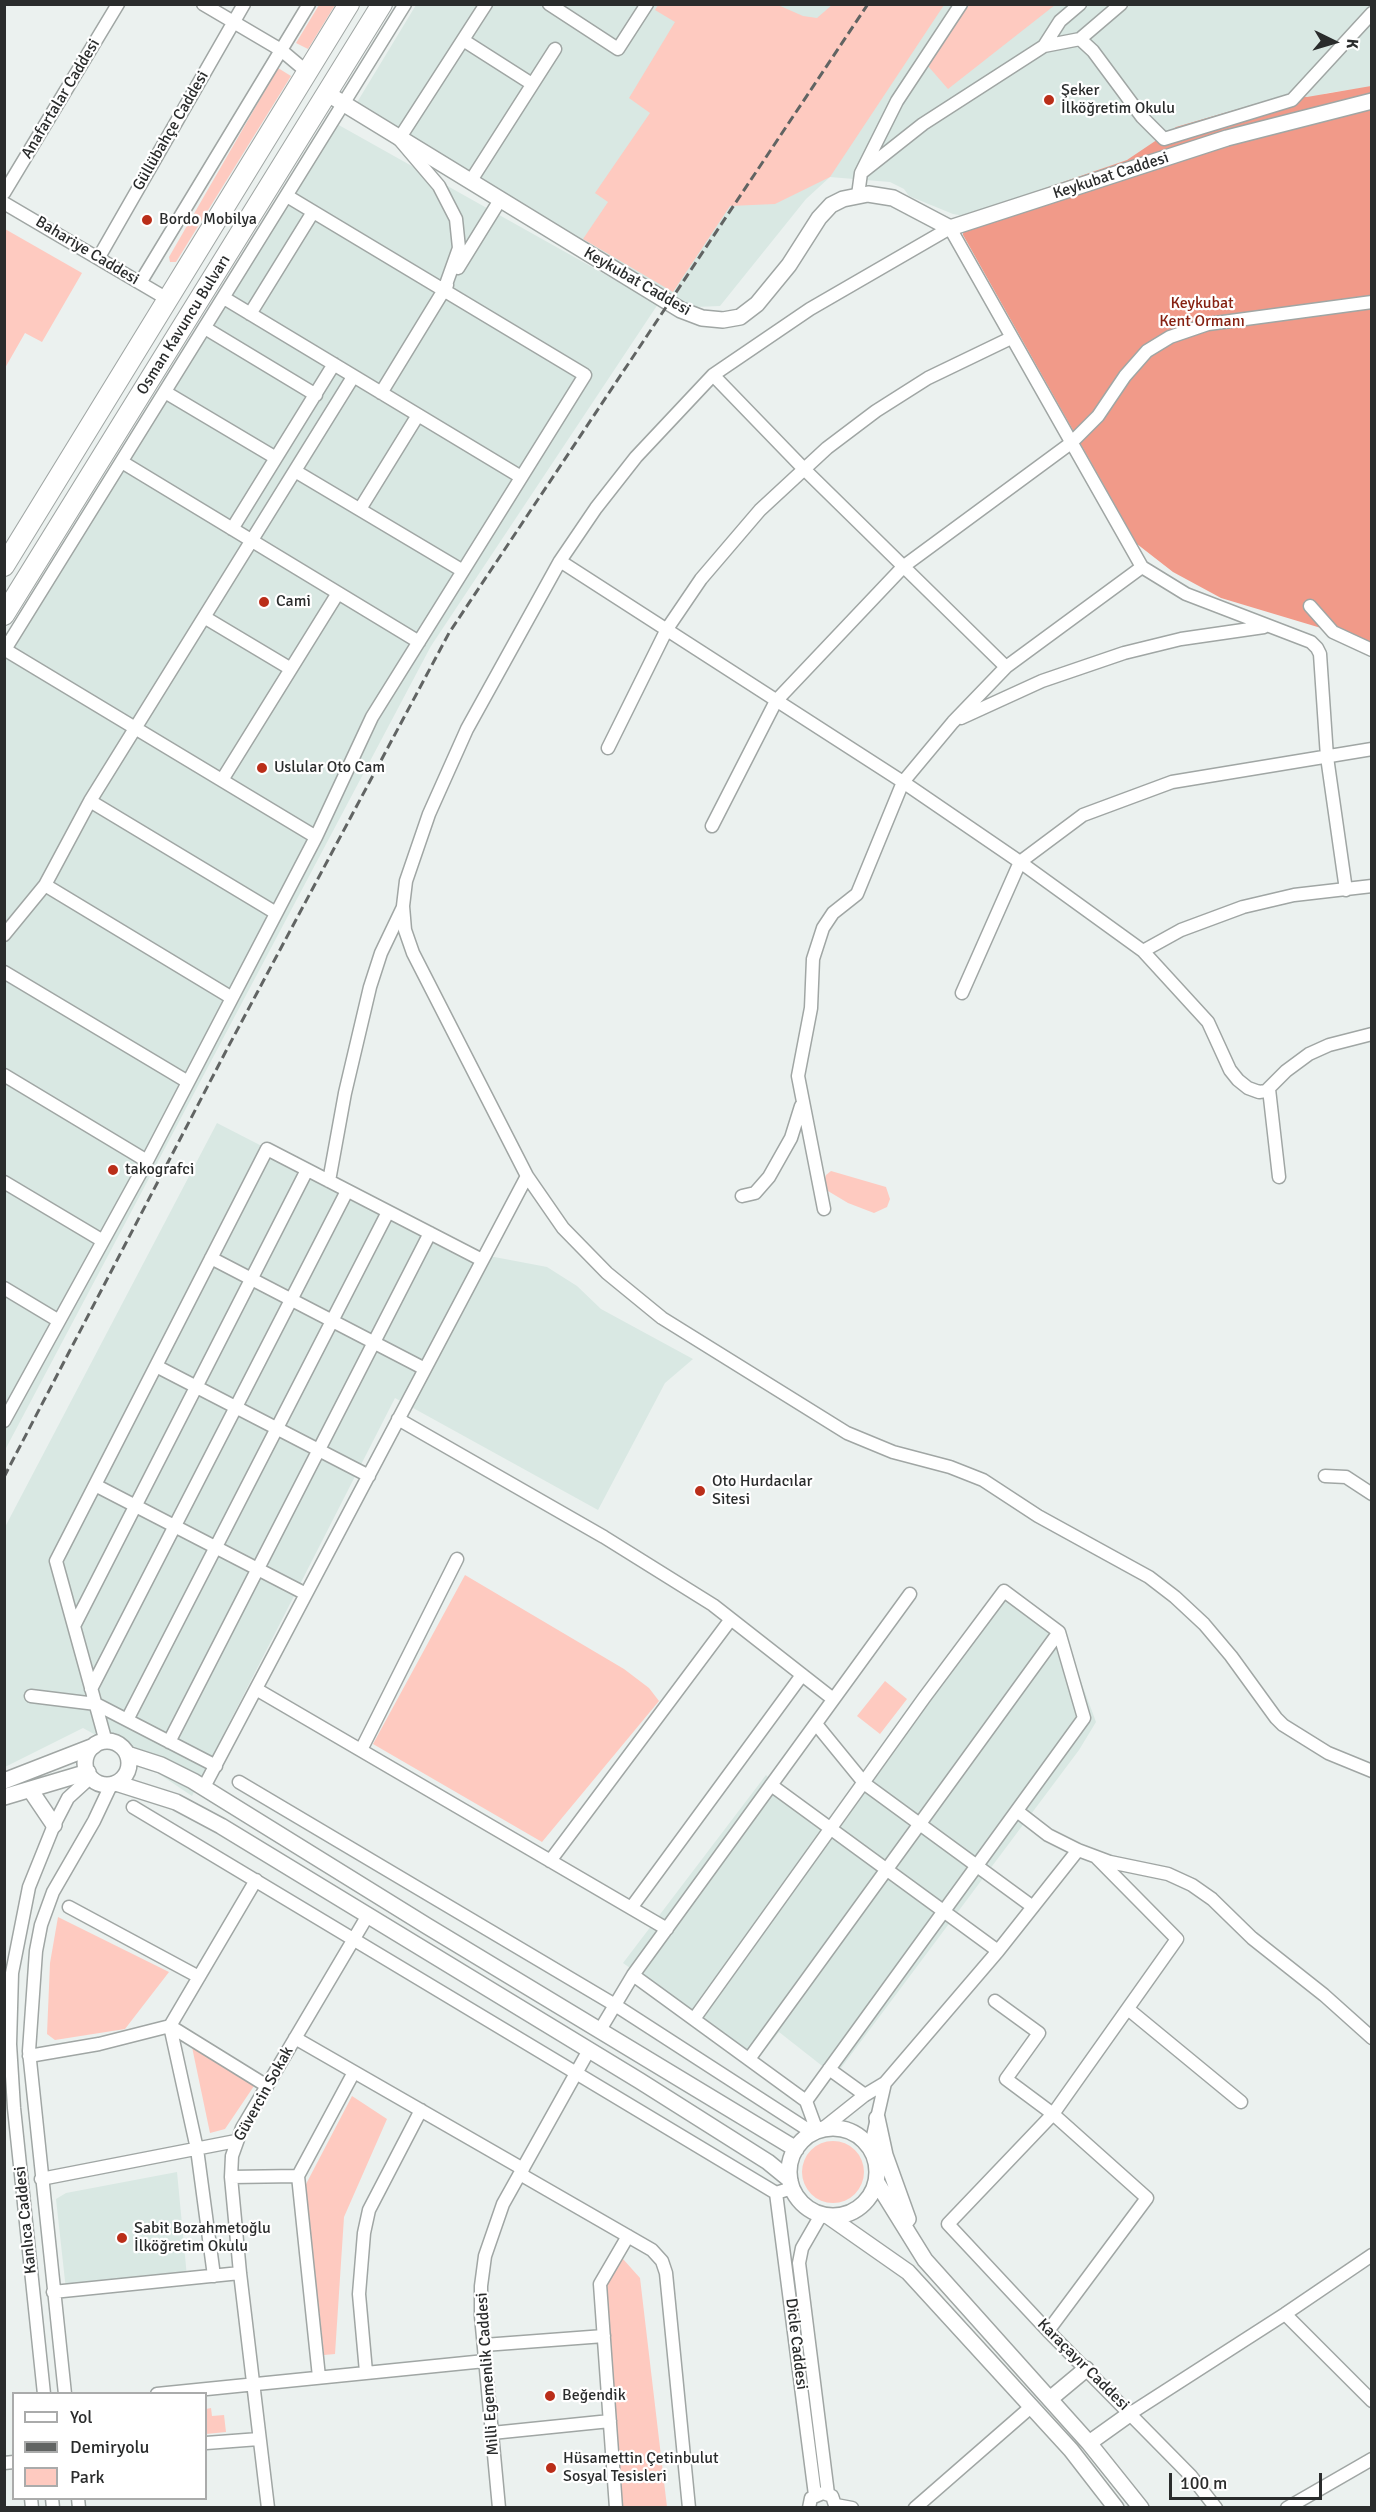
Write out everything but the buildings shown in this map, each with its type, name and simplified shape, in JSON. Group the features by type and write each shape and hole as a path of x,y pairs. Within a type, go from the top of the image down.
{"highway":[{"name":"Osman Kavuncu Bulvarı","path":"4,566 349,4"},
{"name":"Osman Kavuncu Bulvarı","path":"4,615 336,99 382,4"},
{"path":"307,72 336,99"}],"street":[{"name":"Anafartalar Caddesi","path":"4,193 118,4"},
{"path":"203,4 281,50 307,72"},
{"name":"Güllübahçe Caddesi","path":"99,257 244,4"},
{"path":"140,283 309,4"},
{"path":"316,837 5,650 287,196 336,99 405,4"},
{"path":"444,290 459,248 456,219 439,186 399,139 486,4"},
{"path":"549,4 618,49 647,4"},
{"path":"858,195 861,173 897,101 961,4"},
{"path":"1044,46 1060,21 1080,4"},
{"path":"861,173 923,124 1044,46 1080,39 1121,4"},
{"path":"1164,139 1292,100 1371,13"},
{"path":"1080,39 1093,51 1142,117 1179,153"},
{"path":"463,40 532,84"},
{"path":"470,182 555,49"},
{"name":"Keykubat Caddesi","path":"336,99 681,310 702,318 723,320 740,317 753,309 782,275 824,211 838,200 858,195 893,198 951,228 1227,138 1371,101"},
{"path":"4,1421 10,1400 59,1321 147,1161 316,837 372,717 585,375 287,196"},
{"path":"381,393 500,200"},
{"name":"Bahariye Caddesi","path":"4,203 169,300"},
{"path":"250,314 313,212"},
{"path":"329,1181 345,1093 370,987 381,953 403,906 410,868 444,777 482,701 560,561 596,508 636,457 712,375 819,304 951,228 1142,567 1164,582 1201,601 1311,642 1319,651 1327,757 1346,890"},
{"path":"224,298 521,477"},
{"path":"712,826 776,701 904,566 1071,443 1098,416 1141,357 1154,345 1170,337 1222,321 1371,302"},
{"path":"205,328 316,394"},
{"path":"608,748 667,629 701,579 739,532 803,468 851,429 902,394 955,364 1011,338"},
{"path":"232,529 334,364"},
{"path":"712,375 803,468 1006,667"},
{"path":"4,935 45,885 90,801 353,377"},
{"path":"165,392 276,458"},
{"path":"360,509 418,415"},
{"path":"122,462 419,642"},
{"path":"295,471 462,571"},
{"path":"560,561 903,782 1020,862 1143,951 1208,1022 1230,1070 1238,1080 1256,1091 1269,1089 1286,1071 1309,1054 1329,1045 1371,1034"},
{"path":"824,1209 802,1102 799,1067 811,1008 815,949 829,919 857,894 903,782 953,722 1006,667 1142,567"},
{"path":"222,780 338,593"},
{"path":"1310,606 1333,632 1371,650"},
{"path":"204,617 291,669"},
{"path":"953,722 1042,681 1115,656 1181,639 1271,626"},
{"path":"962,993 1020,862 1083,815 1172,782 1371,749"},
{"path":"90,801 276,913"},
{"path":"45,885 232,998"},
{"path":"1143,951 1181,930 1243,907 1294,896 1371,886"},
{"path":"403,906 405,930 413,954 527,1176 551,1212 576,1242 625,1290 662,1318 847,1433 893,1452 950,1467 983,1480 1038,1516 1149,1578 1175,1597 1204,1624 1283,1725 1328,1753 1371,1771"},
{"path":"4,972 188,1082"},
{"path":"4,1075 147,1161"},
{"path":"1269,1089 1279,1177"},
{"path":"742,1196 756,1193 776,1166 791,1138 802,1102"},
{"path":"482,1260 267,1149 56,1561 96,1704 100,1744 86,1761 89,1775 100,1784 114,1784 156,1795 206,1817 590,2050 768,2162 791,2184 800,2202 824,2215 908,2272 1071,2450 1116,2508"},
{"path":"74,1626 307,1170"},
{"path":"204,1787 527,1176"},
{"path":"4,1182 103,1241"},
{"path":"91,1689 347,1191"},
{"path":"127,1720 388,1212"},
{"path":"169,1742 430,1233"},
{"path":"211,1258 425,1369"},
{"path":"4,1288 59,1321"},
{"path":"156,1366 369,1476"},
{"path":"398,1419 604,1538 713,1605 833,1699"},
{"path":"1325,1476 1346,1477 1371,1494"},
{"path":"95,1485 306,1594"},
{"path":"361,1750 457,1559"},
{"path":"694,2019 865,1784 924,1698 1005,1591 1059,1632 1084,1718 806,2101"},
{"path":"600,2030 633,1975 910,1594"},
{"path":"550,1861 731,1619"},
{"path":"749,2059 1059,1632"},
{"path":"630,1908 802,1675"},
{"path":"256,1689 667,1929"},
{"path":"31,1696 96,1704 216,1766"},
{"path":"816,1724 865,1784 1033,1907"},
{"path":"9,1779 100,1744 120,1746 127,1754 160,1765 204,1787 796,2149"},
{"path":"114,1784 128,1771 127,1754"},
{"path":"17,1794 89,1775"},
{"name":"Kanlıca Caddesi","path":"44,2392 14,2108 11,1993 15,1953 30,1887 54,1825 68,1798 89,1775"},
{"path":"239,1782 615,2005 817,2131 845,2130 860,2137 870,2149 876,2164 876,2181 870,2196 859,2208 844,2215 824,2215"},
{"name":"Kanlıca Caddesi","path":"65,2392 29,2056 36,1951 41,1925 60,1877 114,1784"},
{"path":"771,1785 998,1951"},
{"path":"17,1794 54,1825"},
{"path":"133,1808 776,2193 791,2184"},
{"path":"1017,1811 1048,1835 1078,1850 1096,1857 1168,1874 1202,1891 1226,1911 1252,1938 1324,1995 1371,2038"},
{"path":"791,2184 790,2164 796,2149 865,2095 885,2083 998,1951 1078,1850"},
{"path":"1053,2114 1177,1940 1096,1857"},
{"path":"214,2276 197,2149 170,2026 256,1880"},
{"path":"69,1907 199,1977"},
{"name":"Güvercin Sokak","path":"268,2508 252,2383 231,2177 236,2141 368,1915"},
{"path":"633,1975 806,2101 817,2131"},
{"path":"995,2001 1039,2033 1006,2079 1053,2114 1147,2198 1048,2331"},
{"path":"1128,2008 1241,2102"},
{"path":"29,2056 99,2044 170,2026 267,2086"},
{"path":"295,2038 421,2110 656,2253 666,2273 688,2508"},
{"name":"Milli Egemenlik Caddesi","path":"499,2508 480,2301 485,2256 496,2221 590,2050"},
{"path":"829,2069 865,2095"},
{"path":"319,2377 298,2176 354,2072"},
{"path":"870,2149 885,2083"},
{"path":"366,2372 359,2294 364,2233 369,2210 421,2110"},
{"name":"Karaçayır Caddesi","path":"1053,2114 948,2224 1048,2331 1191,2476 1216,2508"},
{"path":"877,2118 891,2175 925,2260"},
{"path":"41,2179 236,2141"},
{"path":"231,2177 298,2176"},
{"path":"876,2181 925,2260 1089,2443 1141,2508"},
{"name":"Dicle Caddesi","path":"776,2193 815,2495"},
{"name":"Dicle Caddesi","path":"824,2215 802,2248 799,2263 828,2494"},
{"path":"616,2508 600,2284 628,2236"},
{"path":"1089,2443 1371,2255"},
{"path":"53,2292 240,2273"},
{"path":"1285,2314 1371,2401"},
{"path":"484,2345 604,2336"},
{"path":"174,2392 485,2361"},
{"path":"1050,2399 1086,2368"},
{"path":"915,2508 1032,2406"},
{"path":"492,2433 610,2421"},
{"path":"207,2443 259,2439"},
{"path":"1287,2508 1371,2459"},
{"path":"809,2508 811,2498 815,2495 828,2494 835,2500 836,2506 852,2508"}],"shaded area":[{"path":"416,5 1371,5 1371,87 1327,93 1205,137 964,216 953,214 909,196 904,189 890,182 830,177 806,199 720,306 695,307 651,285 356,104"},
{"path":"328,119 658,304 431,646 5,1450 4,658"},
{"path":"217,1123 468,1252 547,1267 577,1286 601,1309 693,1359 665,1383 598,1510 395,1398 192,1796 128,1753 83,1728 5,1767 5,1527"},
{"path":"1004,1585 1064,1636 1096,1722 1079,1750 835,2076 779,2032 757,2060 623,1963 766,1775 776,1786 836,1825"},
{"name":"Sabit Bozahmetoğlu İlköğretim Okulu","path":"177,2172 187,2277 66,2290 56,2199 66,2193"}],"green space":[{"path":"319,5 335,5 308,49 296,43"},
{"path":"658,5 778,5 803,16 817,18 832,5 944,5 830,177 775,204 730,206 673,292 583,239 608,202 595,193 650,113 629,98 675,22 655,10"},
{"path":"968,5 1055,5 948,89 928,66"},
{"path":"278,68 291,76 176,262 170,262 169,257"},
{"name":"Keykubat Kent Ormanı","path":"1371,86 1371,643 1221,598 1173,572 1137,544 963,235 964,216 1127,160 1176,127 1286,95 1307,97"},
{"path":"5,229 82,273 42,342 25,333 5,368"},
{"path":"831,1171 886,1187 890,1199 887,1207 874,1213 848,1203 828,1191 824,1182 826,1175"},
{"path":"465,1575 624,1669 649,1688 659,1701 542,1842 373,1744"},
{"path":"885,1681 907,1699 880,1734 857,1716"},
{"path":"58,1917 169,1972 125,2029 55,2040 47,2034 50,1963"},
{"path":"192,2047 254,2086 225,2129 210,2133"},
{"path":"352,2096 387,2119 344,2217 335,2354 324,2355 305,2186"},
{"path":"833,2141 855,2150 864,2172 855,2194 833,2203 811,2194 802,2172 811,2150"},
{"path":"623,2259 640,2278 667,2507 619,2507 601,2288"},
{"path":"211,2408 212,2416 224,2415 226,2432 207,2434 207,2409"}],"railway":[{"path":"4,1477 226,1051 449,633 868,4"}],"place":[{"name":"Şeker İlköğretim Okulu","path":"1049,100"},
{"name":"Bordo Mobilya","path":"147,220"},
{"name":"Cami","path":"264,602"},
{"name":"Uslular Oto Cam","path":"262,768"},
{"name":"takografci","path":"113,1170"},
{"name":"Oto Hurdacılar Sitesi","path":"700,1491"},
{"name":"Sabit Bozahmetoğlu İlköğretim Okulu","path":"122,2238"},
{"name":"Beğendik","path":"550,2396"},
{"name":"Hüsamettin Çetinbulut Sosyal Tesisleri","path":"551,2468"}]}
